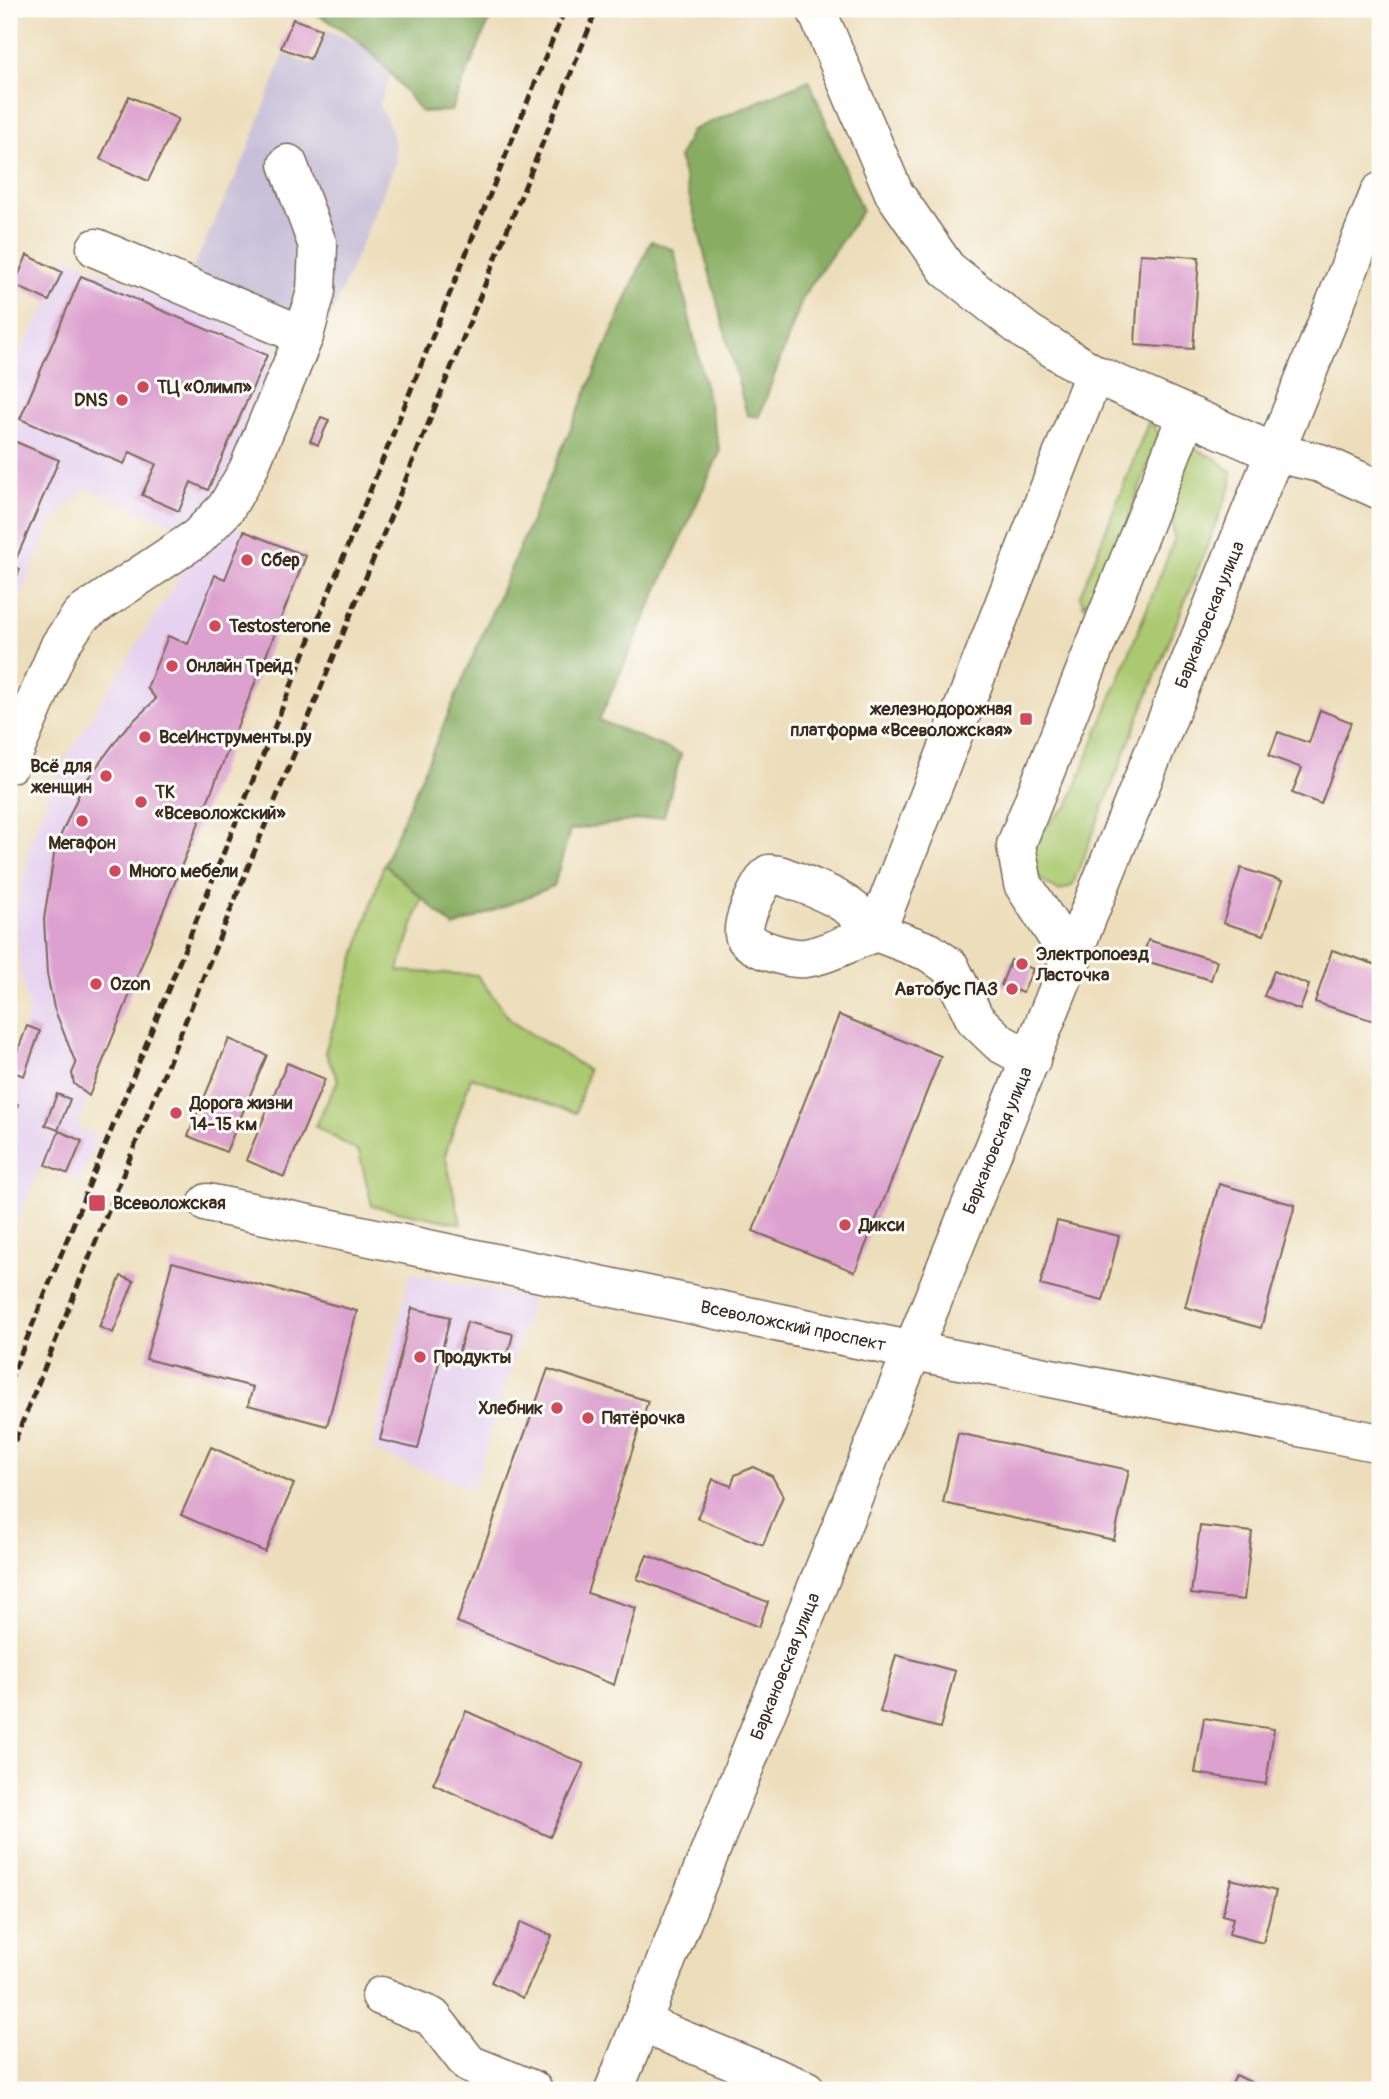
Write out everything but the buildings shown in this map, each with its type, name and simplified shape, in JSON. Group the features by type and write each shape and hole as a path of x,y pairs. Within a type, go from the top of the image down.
{"street":[{"path":"816,9 894,193 947,269 1027,332 1094,374 1186,417 1275,453 1320,463 1380,489"},
{"path":"9,764 60,645 81,615 198,537 226,508 248,470 304,336 316,291 318,246 288,164"},
{"name":"Баркановская улица","path":"614,2090 1380,192"},
{"path":"96,248 304,336"},
{"path":"1031,1060 1000,1043 975,1018 950,967 929,953 876,932 1094,374"},
{"path":"1072,960 1023,884 1016,845 1186,417"},
{"name":"Всеволожский проспект","path":"208,1203 914,1351 1380,1443"},
{"path":"381,1996 432,2017 469,2064 533,2090"},
{"path":"641,2023 806,2090"}],"shaded area":[{"path":"326,30 397,57 379,105 393,133 396,162 326,328 192,270 247,152 284,54 313,65"},
{"name":"ТЦ «Олимп»","path":"65,256 280,347 220,493 185,523 172,524 85,488 52,522 9,623 9,371 49,301 62,272"},
{"name":"ТК «Всеволожский»","path":"232,526 306,556 77,1127 98,1136 80,1181 41,1165 9,1241 9,1067 29,1014 20,970 16,914 31,840 58,771 188,563"},
{"path":"410,1273 532,1299 473,1489 372,1450"}],"green space":[{"path":"306,9 494,9 451,111 421,112 371,52 343,30"},
{"path":"809,80 862,211 804,295 759,417 747,415 679,157 692,130"},
{"path":"651,241 674,250 720,452 599,720 681,754 664,816 570,830 554,886 454,927 384,864"},
{"path":"1150,418 1159,436 1111,565 1084,606 1080,596"},
{"path":"1192,447 1218,460 1231,472 1231,485 1072,886 1059,891 1044,882 1036,871 1032,860 1034,849 1047,826 1068,806 1174,541 1171,501"},
{"path":"384,864 422,898 398,971 477,975 512,1022 588,1070 576,1113 471,1077 445,1155 461,1224 372,1206 359,1152 315,1126 338,1080 325,1052"}],"railway":[{"path":"9,1383 565,9"},
{"path":"9,1455 597,9"}],"place":[{"name":"ТЦ «Олимп»","path":"143,387"},
{"name":"DNS","path":"122,400"},
{"name":"Сбер","path":"247,560"},
{"name":"Testosterone","path":"215,626"},
{"name":"Онлайн Трейд","path":"172,666"},
{"name":"железнодорожная платформа «Всеволожская»","path":"1026,719"},
{"name":"ВсеИнструменты.ру","path":"145,737"},
{"name":"Всё для женщин","path":"106,776"},
{"name":"ТК «Всеволожский»","path":"141,802"},
{"name":"Мегафон","path":"82,821"},
{"name":"Много мебели","path":"115,871"},
{"name":"Электропоезд Ласточка","path":"1022,964"},
{"name":"Ozon","path":"96,984"},
{"name":"Автобус ПАЗ","path":"1012,989"},
{"name":"Дорога жизни 14-15 км","path":"176,1113"},
{"name":"Всеволожская","path":"97,1203"},
{"name":"Дикси","path":"845,1225"},
{"name":"Продукты","path":"420,1357"},
{"name":"Хлебник","path":"557,1408"},
{"name":"Пятёрочка","path":"588,1418"}]}
